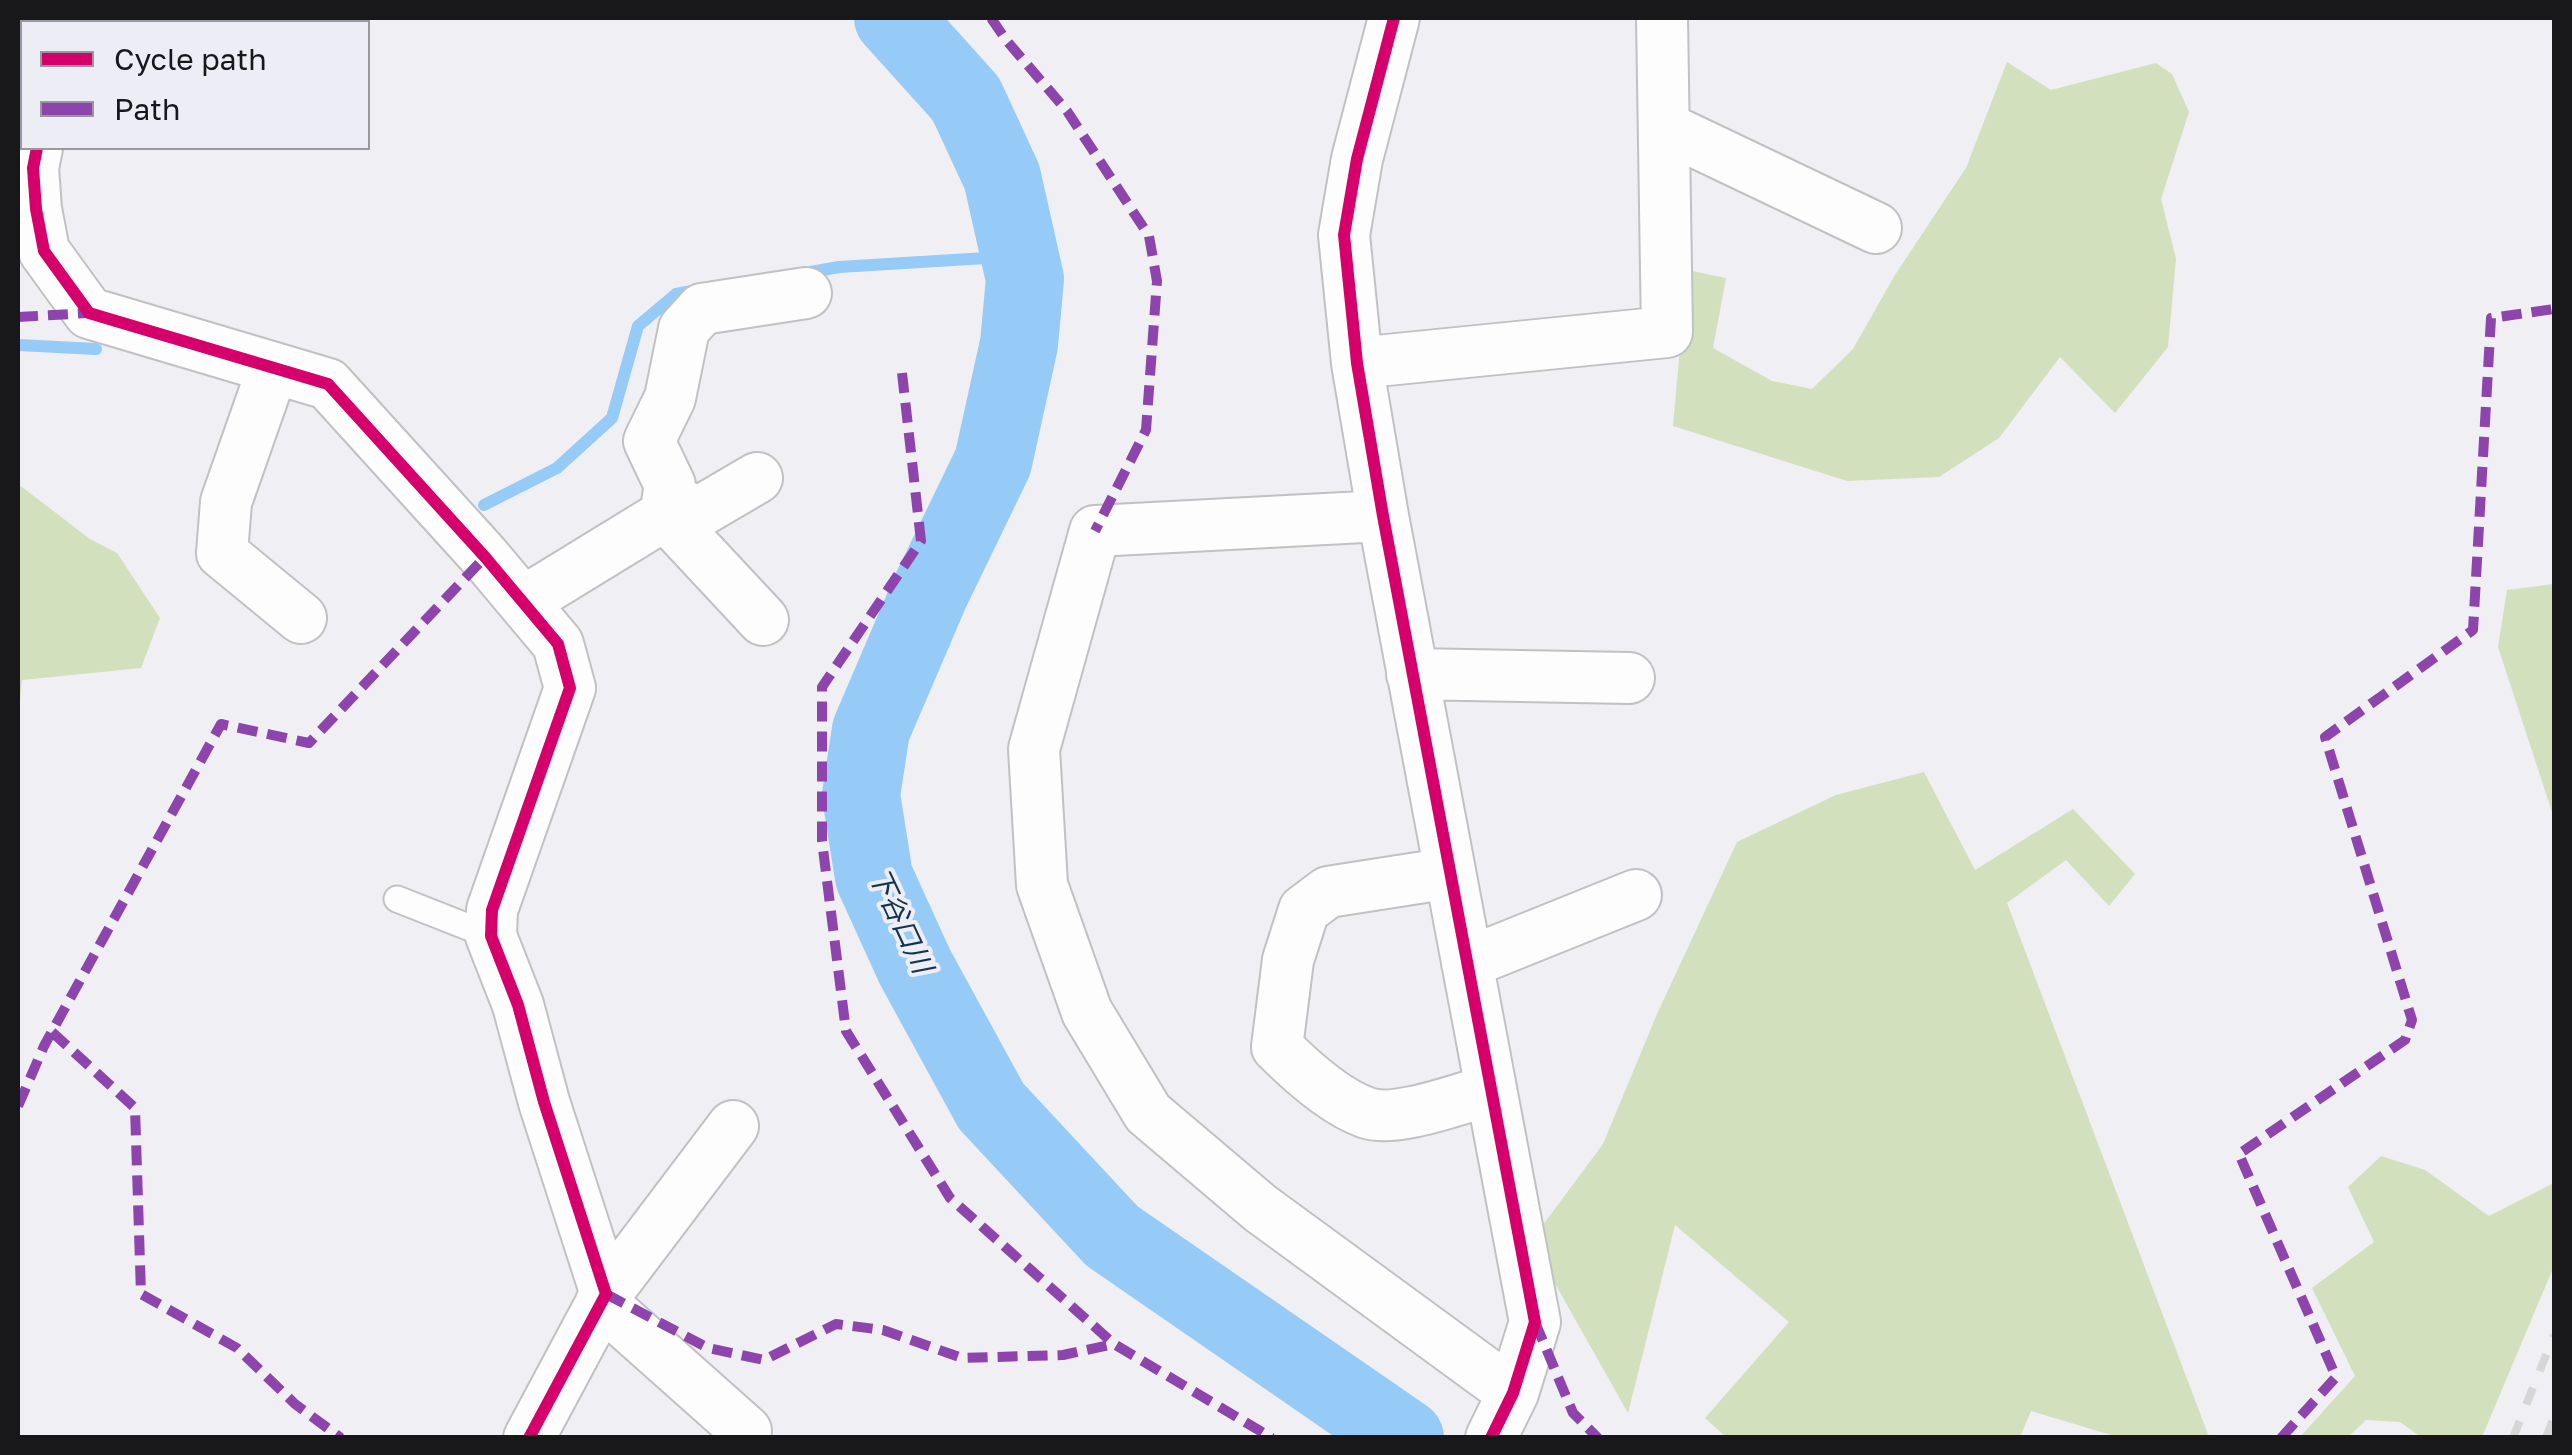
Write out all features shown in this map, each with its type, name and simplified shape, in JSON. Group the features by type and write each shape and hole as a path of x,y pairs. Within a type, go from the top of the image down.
{"street":[{"path":"1394,18 1357,160 1344,234 1357,363 1383,516 1535,1322 1514,1393 1491,1438"},
{"path":"1357,363 1667,332 1662,18"},
{"path":"1664,127 1876,228"},
{"path":"37,150 35,196 44,251 89,313 328,384 558,644 570,688 492,910 491,936 518,1006 603,1298 746,1431"},
{"path":"666,507 670,484 649,441 670,398 684,329 702,309 806,293"},
{"path":"273,368 226,502 222,552 302,618"},
{"path":"523,602 666,507 699,512 757,478"},
{"path":"666,507 763,620"},
{"path":"1383,516 1095,530 1034,749 1042,885 1087,1012 1148,1112 1260,1208 1514,1393"},
{"path":"1412,674 1629,678"},
{"path":"1450,872 1328,892 1304,910 1288,960 1277,1047 1309,1079 1368,1114 1398,1114 1491,1090"},
{"path":"1467,963 1636,895"},
{"path":"528,1438 603,1298 733,1126"}],"lane":[{"path":"397,899 491,936"}],"green space":[{"path":"2007,62 2051,90 2156,63 2172,74 2189,112 2161,199 2176,259 2168,347 2115,413 2060,357 1999,438 1939,477 1847,481 1673,426 1687,270 1726,278 1713,348 1772,381 1812,389 1853,349 1895,275 1966,168"},
{"path":"18,484 90,539 117,553 160,618 141,668 22,680 18,721"},
{"path":"2554,584 2554,818 2498,647 2507,590"},
{"path":"1924,772 1975,870 2073,809 2135,874 2109,906 2066,860 2007,903 2209,1437 2118,1437 2031,1411 2020,1437 1726,1437 1705,1418 1789,1322 1675,1225 1628,1413 1531,1241 1603,1144 1657,1014 1737,842 1836,795"},
{"path":"2381,1156 2425,1170 2489,1216 2554,1183 2554,1266 2482,1437 2421,1437 2400,1422 2366,1420 2348,1437 2300,1437 2355,1376 2312,1288 2374,1242 2348,1187"}],"water":[{"path":"856,18 918,18 993,233 912,82"}],"waterway":[{"name":"下谷口川","path":"893,18 966,99 1002,177 1025,279 1019,344 993,462 931,590 871,730 861,795 874,877 915,967 991,1106 1112,1236 1405,1438"},
{"path":"800,274 839,267 1019,256"},
{"path":"484,505 557,468 612,418 638,326 676,294 697,290"},
{"path":"18,345 96,349"}],"railway":[{"path":"2513,1438 2554,1335"},
{"path":"2546,1438 2554,1417"}],"marked path":[{"path":"991,18 1067,111 1149,236 1157,281 1146,430 1095,531"},
{"path":"2281,1438 2336,1377 2239,1154 2405,1040 2412,1020 2325,737 2473,630 2491,318 2554,309"},
{"path":"18,317 89,313"},
{"path":"902,373 921,541 822,687 822,841 846,1031 950,1198 1114,1344 1272,1438"},
{"path":"18,1106 44,1046 221,724 309,743 485,557"},
{"path":"52,1032 135,1108 141,1294 237,1348 295,1404 341,1438"},
{"path":"606,1294 708,1348 764,1360 836,1324 883,1330 962,1358 1063,1355 1114,1344"},
{"path":"1535,1322 1573,1413 1598,1438"}],"cycle path":[{"path":"1394,18 1357,159 1344,235 1357,363 1383,516 1535,1322 1513,1393 1491,1438"},
{"path":"37,150 33,168 36,209 44,251 89,313 328,384 558,644 570,688 492,910 491,936 518,1005 544,1102 606,1294 529,1438"}]}
